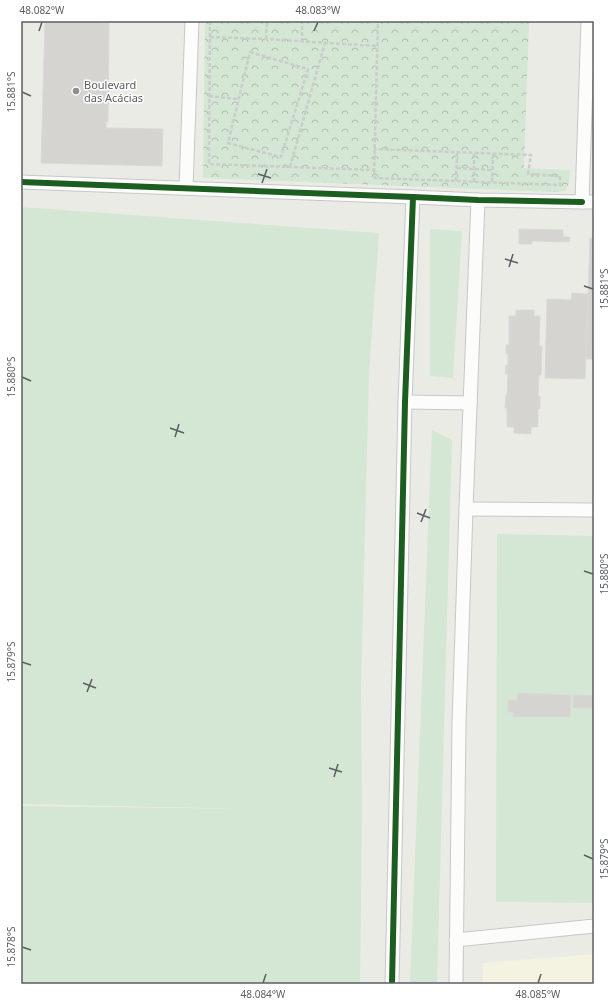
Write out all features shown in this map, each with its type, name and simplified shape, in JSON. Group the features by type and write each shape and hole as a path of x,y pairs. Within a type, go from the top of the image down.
{"street":[{"path":"186,188 192,21"},
{"path":"21,182 478,200 588,202 588,21"},
{"path":"392,984 405,402 413,197"},
{"path":"456,984 459,722 478,200"},
{"path":"405,402 470,403"},
{"path":"466,509 594,510"},
{"path":"456,940 594,926"}],"path":[{"path":"210,21 209,164 374,170"},
{"path":"266,39 267,21"},
{"path":"302,21 302,42"},
{"path":"374,149 530,155 528,174 560,176 560,185 375,178 374,149 378,21"},
{"path":"210,38 266,39 377,46"},
{"path":"290,167 324,43"},
{"path":"250,52 308,70 281,157 228,143 238,99 250,52"},
{"path":"209,96 238,99"},
{"path":"456,181 457,152"},
{"path":"474,153 474,182"},
{"path":"492,182 494,154"},
{"path":"457,168 493,170"}],"shaded area":[{"path":"594,954 594,984 483,984 483,963"}],"green space":[{"path":"205,21 529,21 524,168 570,170 569,183 565,191 554,192 203,178"},
{"path":"21,207 379,233 369,373 361,687 362,810 360,984 21,984 21,806 255,809 21,804"},
{"path":"430,229 462,231 453,378 430,376"},
{"path":"432,430 452,440 437,984 410,984"},
{"path":"497,534 594,536 594,903 496,902"}],"building":[{"name":"Boulevard das Acácias","path":"45,21 101,21 101,23 109,23 108,122 106,122 106,128 163,129 162,166 41,163"},
{"path":"519,229 563,230 563,237 570,237 569,242 532,241 532,244 519,244"},
{"path":"590,238 594,239 594,359 586,359"},
{"path":"572,293 588,294 585,379 545,378 547,299 571,300"},
{"path":"516,310 534,310 534,316 540,316 539,346 542,346 541,375 539,375 538,396 540,396 540,409 538,409 538,427 531,427 531,434 514,433 514,427 507,427 507,408 505,408 508,374 505,374 506,365 508,365 508,354 506,354 506,345 509,345 509,316 516,316"},
{"path":"518,693 571,695 570,717 513,717 513,712 508,712 508,700 517,700"},
{"path":"573,695 594,696 594,708 573,708"}],"cycle path":[{"path":"21,182 478,200 582,202"},
{"path":"392,984 405,402 413,197"}],"place":[{"name":"Boulevard das Acácias","path":"76,91"}]}
